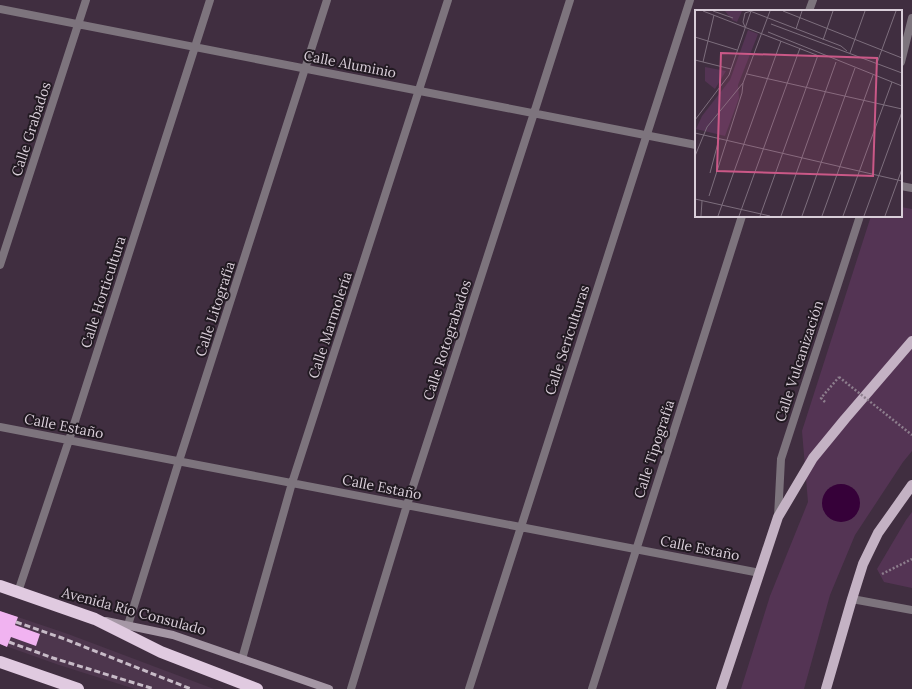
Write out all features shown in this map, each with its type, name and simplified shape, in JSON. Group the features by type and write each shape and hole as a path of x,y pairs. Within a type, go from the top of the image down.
{"highway":[{"name":"Avenida Río Consulado","path":"0,586 95,619"},
{"path":"95,619 162,652 256,689"},
{"path":"0,663 78,689"}],"main road":[{"path":"721,689 778,517 814,458 845,419 912,341"},
{"path":"826,689 863,564 878,534 912,485"},
{"name":"Avenida Río Consulado","path":"95,619 173,635 329,689"}],"street":[{"name":"Calle Grabados","path":"0,266 86,0"},
{"name":"Calle Horticultura","path":"18,592 69,440 210,0"},
{"name":"Calle Litografía","path":"128,626 179,461 327,0"},
{"name":"Calle Marmolería","path":"242,659 292,483 448,0"},
{"name":"Calle Rotograbados","path":"351,689 407,505 570,0"},
{"name":"Calle Sericulturas","path":"469,689 690,0"},
{"path":"809,10 813,0"},
{"name":"Calle Aluminio","path":"0,9 695,145"},
{"path":"902,58 912,18"},
{"name":"Calle Tipografía","path":"592,689 742,217"},
{"name":"Calle Vulcanización","path":"778,517 781,459 860,217"},
{"name":"Calle Estaño","path":"0,427 760,573"},
{"path":"852,599 912,610"}],"path":[{"path":"825,402 821,398 839,377 912,435"},
{"path":"882,574 912,560"}],"shaded area":[{"path":"902,207 912,209 912,451 903,462 855,535 830,595 804,689 741,689 770,596 808,502 802,431 871,217 902,217"},
{"path":"837,484 845,484 855,489 859,496 859,510 855,517 845,522 837,522 827,517 825,514 822,507 822,499 827,489 830,487"},
{"path":"912,512 912,588 884,582 877,569"},
{"path":"0,611 68,634 214,689 135,689 59,665 0,644"}],"building":[{"path":"0,611 18,617 15,625 40,634 36,646 11,637 7,647 0,644"}],"railway":[{"path":"16,622 62,638 191,689"},
{"path":"9,642 53,658 154,689"}]}
